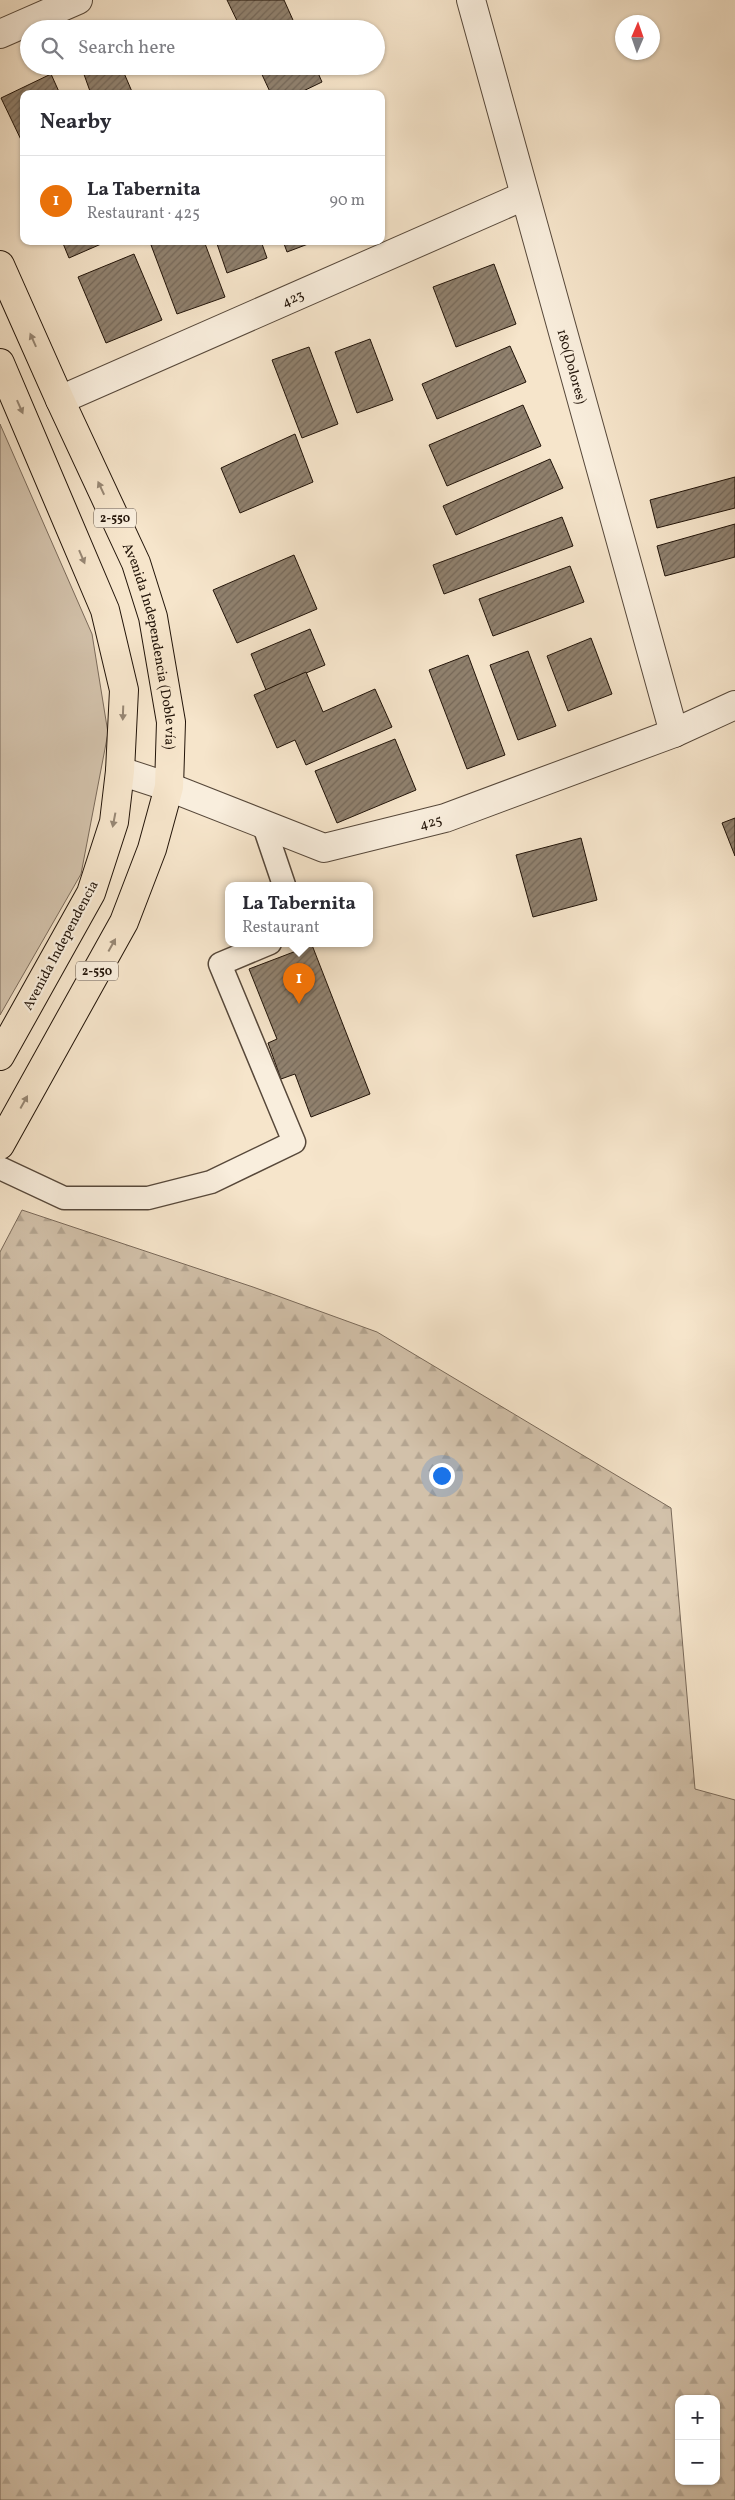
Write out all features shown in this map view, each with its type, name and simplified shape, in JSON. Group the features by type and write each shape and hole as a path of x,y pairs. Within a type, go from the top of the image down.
{"main road":[{"name":"Avenida Independencia (Doble vía)","path":"0,264 60,400 136,563 153,617 171,722 169,787"},
{"name":"2-550","path":"0,362 104,610 124,690 120,771"},
{"name":"Avenida Independencia","path":"0,1056 91,893 114,822 120,771"},
{"name":"2-550","path":"0,1145 124,922 152,849 169,787"}],"street":[{"path":"32,20 78,0"},
{"name":"180(Dolores)","path":"472,0 524,196 674,733"},
{"path":"0,34 20,25"},
{"name":"423","path":"60,400 524,196"},
{"name":"425","path":"120,771 169,787 324,848 445,818 674,733 735,705"}],"lane":[{"path":"263,823 283,882"},
{"path":"0,1168 64,1198 148,1198 211,1182 294,1142 220,964 260,947"}],"green space":[{"path":"0,424 92,634 108,733 81,874 0,1015"},
{"path":"22,1210 253,1287 377,1332 671,1508 695,1789 735,1800 735,2500 0,2500 0,1252"}],"building":[{"path":"227,0 284,0 293,20 237,20"},
{"path":"49,75 51,75 58,90 20,90 20,138 1,98"},
{"path":"84,75 125,75 131,90 90,90"},
{"path":"262,75 319,75 322,82 305,90 269,90"},
{"path":"64,245 99,245 69,258"},
{"path":"151,245 206,245 225,297 177,314"},
{"path":"217,245 262,245 267,258 227,273"},
{"path":"284,245 305,245 287,252"},
{"path":"134,254 162,320 106,343 78,277"},
{"path":"494,264 516,324 456,347 433,287"},
{"path":"370,339 393,400 357,413 335,352"},
{"path":"510,346 526,382 437,419 422,384"},
{"path":"309,347 338,424 302,438 272,360"},
{"path":"523,405 541,446 447,486 429,445"},
{"path":"295,434 313,482 240,513 221,468"},
{"path":"550,459 563,488 456,535 443,506"},
{"path":"735,477 735,508 657,528 650,500"},
{"path":"562,517 573,546 444,594 433,565"},
{"path":"735,524 735,557 665,576 657,546"},
{"path":"294,555 317,609 237,643 213,590"},
{"path":"570,566 584,602 493,636 479,599"},
{"path":"310,629 325,665 266,690 251,654"},
{"path":"591,638 612,694 568,711 547,656"},
{"path":"528,651 556,726 518,740 490,665"},
{"path":"468,655 505,755 467,769 429,670"},
{"path":"306,672 323,712 375,689 392,727 306,765 295,740 277,748 254,695"},
{"path":"395,739 416,790 337,823 315,771"},
{"path":"735,818 735,856 722,823"},
{"path":"581,838 597,900 533,917 516,855"},
{"path":"307,947 313,947 370,1094 311,1117 295,1074 281,1079 268,1043 277,1039 249,969"}],"place":[{"name":"La Tabernita","path":"299,1004"}]}
